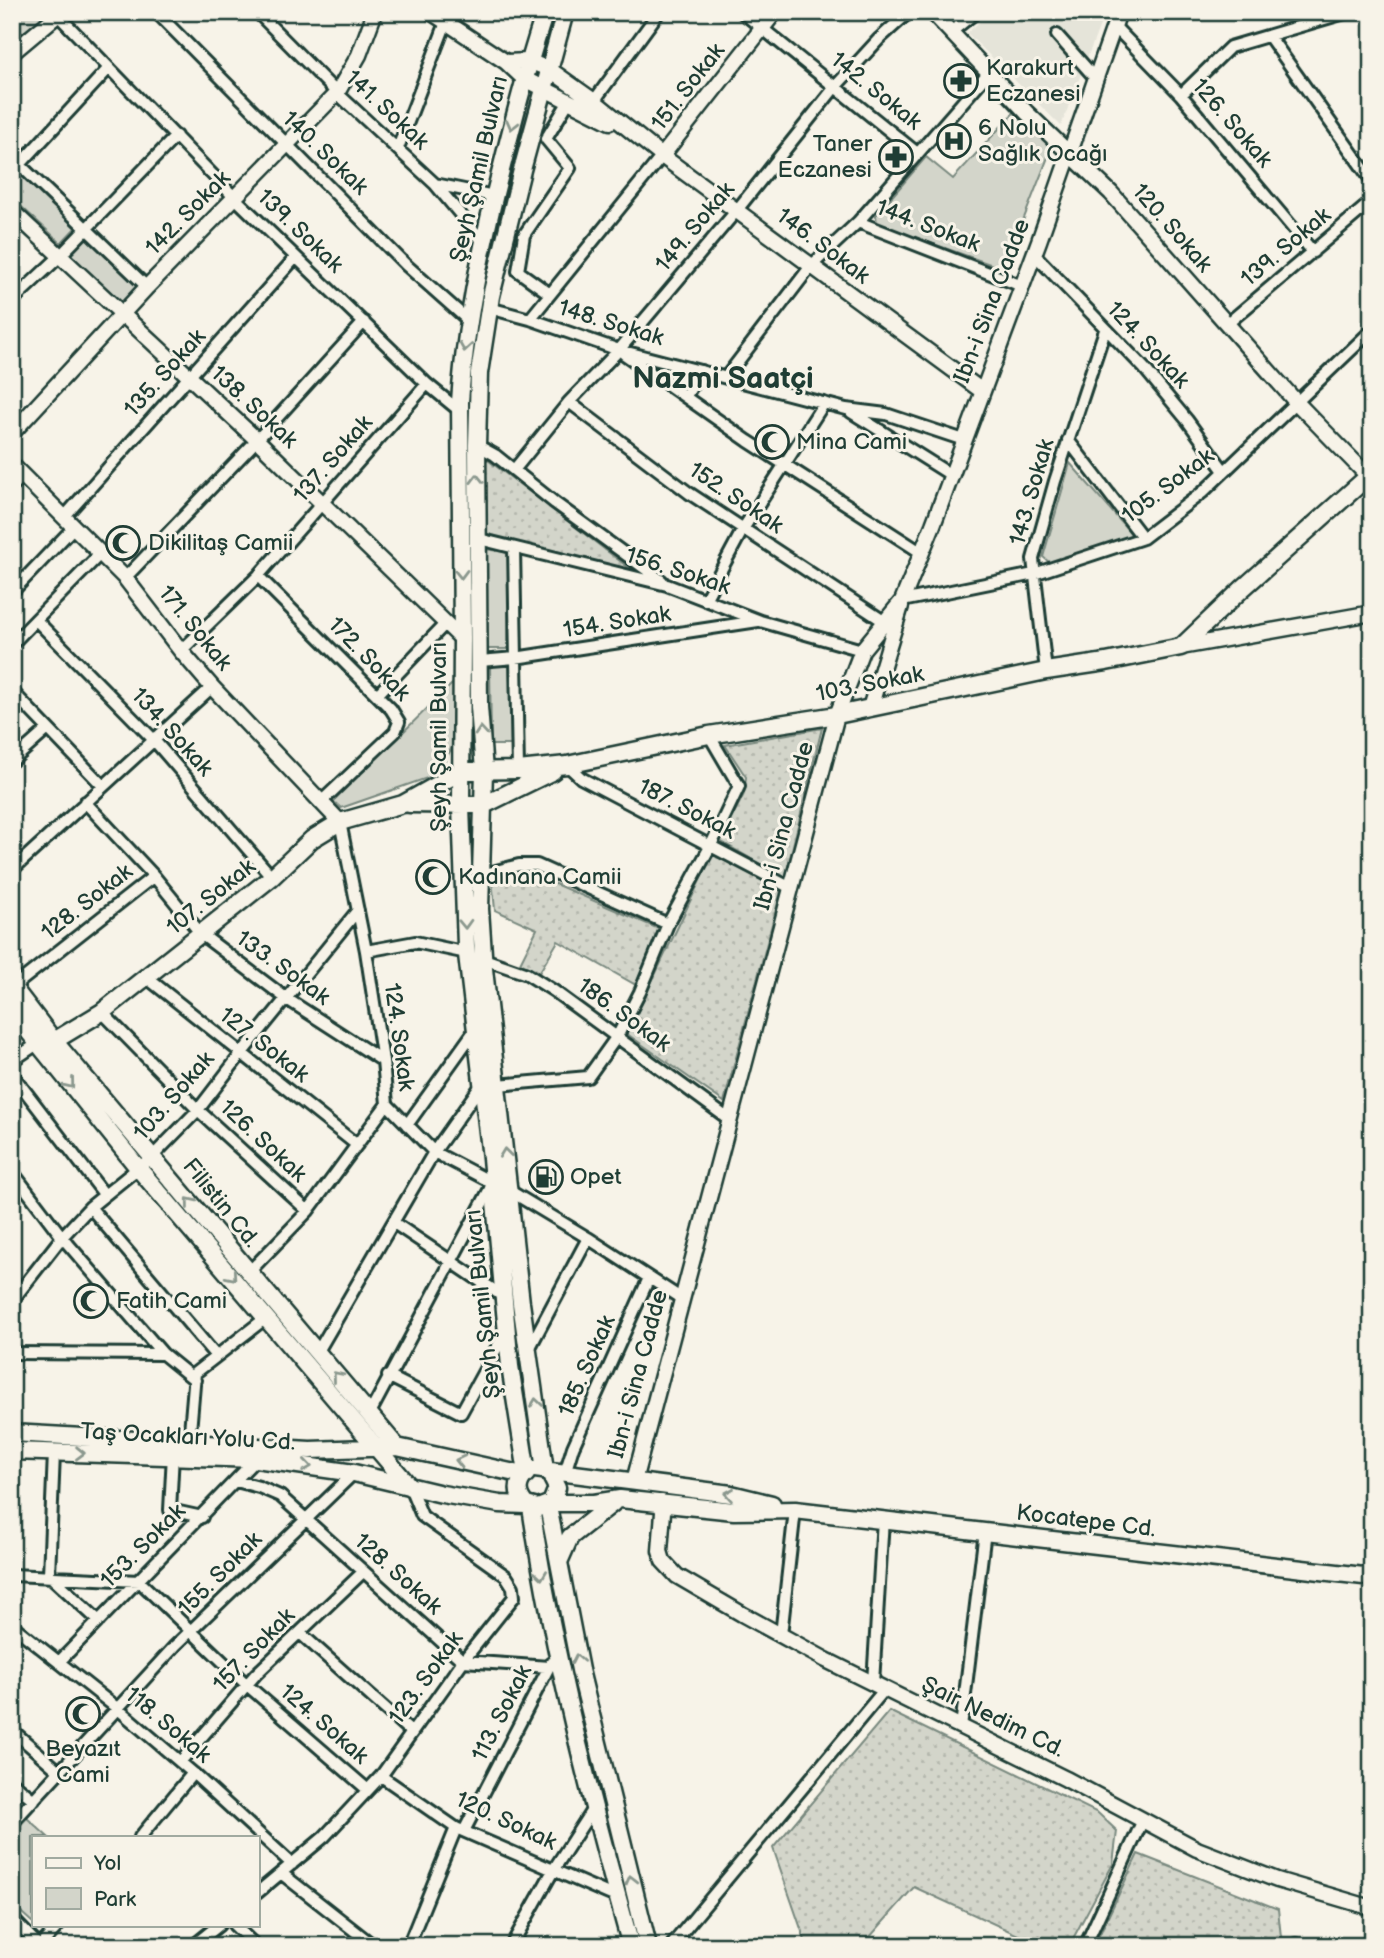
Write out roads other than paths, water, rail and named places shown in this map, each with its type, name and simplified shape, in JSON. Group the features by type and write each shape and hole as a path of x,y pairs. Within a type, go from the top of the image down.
{"main road":[{"name":"Şeyh Şamil Bulvarı","path":"545,12 523,78 494,196 462,365 461,806 467,953 475,1030 510,1191 521,1303 557,1488 550,1505 559,1562 583,1683 648,1946"},
{"name":"Şeyh Şamil Bulvarı","path":"565,12 522,170 489,308 479,373 479,707 484,771 481,875 493,1183 507,1330 525,1474 520,1480 518,1493 528,1506 557,1652 618,1898 626,1942"},
{"path":"1181,647 1371,476"},
{"name":"103. Sokak","path":"462,771 517,770 567,765 709,735 836,715 1046,671 1181,647"},
{"name":"103. Sokak","path":"403,804 484,805 567,765"},
{"path":"403,804 462,771"},
{"name":"107. Sokak","path":"45,1042 102,1012 272,877 312,839 340,822 403,804"},
{"name":"Filistin Cd.","path":"13,987 45,1042 139,1169 410,1487"},
{"name":"Filistin Cd.","path":"12,1011 153,1156 248,1273 397,1447"},
{"name":"Taş Ocakları Yolu Cd.","path":"12,1433 310,1450 397,1447 525,1474"},
{"name":"Taş Ocakları Yolu Cd.","path":"12,1451 173,1454 256,1459 354,1472 410,1487 477,1500 528,1506"},
{"path":"525,1474 535,1469 553,1472"},
{"name":"Kocatepe Cd.","path":"553,1472 731,1494 795,1510"},
{"path":"559,1562 570,1537 594,1516 620,1499"},
{"name":"Kocatepe Cd.","path":"550,1505 620,1499 734,1511 795,1510 1372,1577"},
{"path":"528,1506 550,1505"}],"street":[{"name":"140. Sokak","path":"156,12 406,265 469,321"},
{"name":"141. Sokak","path":"257,12 337,93 435,184 484,243"},
{"name":"142. Sokak","path":"12,433 147,287 337,93 359,55 375,12"},
{"name":"146. Sokak","path":"431,12 448,18 523,78 637,136"},
{"path":"594,101 659,12"},
{"name":"142. Sokak","path":"742,12 916,153"},
{"name":"151. Sokak","path":"662,156 775,12"},
{"name":"149. Sokak","path":"514,470 569,402 619,350 835,87 879,39 909,12"},
{"name":"120. Sokak","path":"932,12 1111,193 1297,403 1371,476"},
{"path":"951,32 976,12"},
{"path":"1181,95 1230,47 1348,12"},
{"path":"12,53 58,13"},
{"name":"139. Sokak","path":"58,13 235,198 427,384 461,412"},
{"path":"398,148 448,18"},
{"name":"Ibn-i Sina Cadde","path":"634,1481 836,715 862,650 902,601 922,553 1034,254 1116,19"},
{"name":"126. Sokak","path":"1116,19 1313,252"},
{"path":"1057,35 1096,79"},
{"path":"1269,36 1372,181"},
{"name":"146. Sokak","path":"528,61 549,69 594,101 662,156 982,391"},
{"path":"506,62 528,61"},
{"path":"109,68 16,169 86,227 147,287"},
{"path":"726,377 811,266 858,222 989,72"},
{"path":"550,294 518,271 524,235 570,168 547,139 569,101"},
{"path":"12,302 176,136"},
{"path":"530,319 662,156"},
{"path":"435,184 494,196"},
{"name":"139. Sokak","path":"1227,324 1372,201"},
{"name":"138. Sokak","path":"12,211 257,440 462,639"},
{"name":"144. Sokak","path":"858,222 1022,286"},
{"name":"124. Sokak","path":"1034,254 1144,369 1187,420 1224,471"},
{"name":"135. Sokak","path":"12,592 189,377 296,257"},
{"name":"148. Sokak","path":"489,308 530,319 619,350 846,409 886,414 964,440"},
{"path":"125,578 257,440 364,322"},
{"name":"143. Sokak","path":"1046,671 1033,559 1068,440 1105,330"},
{"name":"105. Sokak","path":"902,601 1034,574 1143,538 1203,492 1372,330"},
{"path":"619,350 785,465 922,553"},
{"path":"686,396 701,371"},
{"name":"137. Sokak","path":"181,651 258,576 427,384"},
{"name":"152. Sokak","path":"569,402 690,493 885,622"},
{"path":"705,600 743,529 824,403"},
{"path":"846,409 951,475"},
{"path":"1068,440 1143,538"},
{"path":"477,445 495,455 667,585"},
{"name":"171. Sokak","path":"12,465 125,578 212,687 340,822"},
{"path":"12,487 23,476"},
{"name":"156. Sokak","path":"479,539 667,585 760,621 862,650"},
{"path":"514,548 517,770"},
{"path":"12,644 101,554"},
{"name":"172. Sokak","path":"258,576 391,709 399,722 395,732 321,802"},
{"path":"870,708 902,601"},
{"name":"103. Sokak","path":"1181,647 1372,612"},
{"name":"134. Sokak","path":"36,620 153,739 272,877"},
{"name":"154. Sokak","path":"480,661 760,621"},
{"path":"377,695 445,624"},
{"path":"12,870 212,687"},
{"path":"12,691 103,786"},
{"path":"12,761 48,729"},
{"path":"317,1353 434,1152 489,1085 588,1077 618,1035 640,992 667,924 711,845 739,786 709,735"},
{"name":"187. Sokak","path":"567,765 581,778 792,888"},
{"name":"133. Sokak","path":"85,802 154,876 201,934 287,999 383,1061"},
{"name":"124. Sokak","path":"340,822 366,951 387,1104 434,1152 493,1183"},
{"path":"481,875 519,865 537,865 667,924"},
{"name":"128. Sokak","path":"13,987 154,876"},
{"name":"103. Sokak","path":"12,1301 62,1237 90,1208 104,1194 139,1169 198,1110 358,911"},
{"path":"366,951 415,942 467,953"},
{"name":"186. Sokak","path":"484,959 527,974 618,1035 730,1120"},
{"name":"127. Sokak","path":"146,977 357,1145"},
{"name":"126. Sokak","path":"102,1012 198,1110 308,1211"},
{"path":"407,1125 475,1030"},
{"name":"107. Sokak","path":"12,1061 45,1042"},
{"path":"12,1074 104,1194"},
{"path":"248,1273 308,1211 387,1104"},
{"path":"13,1175 62,1237 163,1354 195,1380"},
{"path":"369,1415 493,1183"},
{"path":"510,1191 682,1299"},
{"path":"90,1208 216,1356"},
{"path":"394,1223 504,1297"},
{"path":"529,1349 588,1238"},
{"name":"185. Sokak","path":"553,1472 573,1447 649,1278"},
{"path":"189,1444 195,1373 267,1317"},
{"path":"388,1376 461,1413 507,1330"},
{"path":"12,1353 163,1354"},
{"path":"54,1453 49,1575 99,1621"},
{"path":"173,1454 170,1510 202,1517"},
{"name":"153. Sokak","path":"59,1662 256,1459"},
{"name":"155. Sokak","path":"12,1823 175,1646 354,1472"},
{"name":"128. Sokak","path":"236,1481 274,1493 463,1661"},
{"name":"123. Sokak","path":"259,1891 324,1837 381,1776 463,1661 514,1597 513,1587 506,1576 422,1516 410,1487"},
{"name":"Şair Nedim Cd.","path":"661,1502 663,1512 660,1551 663,1561 677,1576 781,1635 1197,1849 1236,1866 1372,1908"},
{"path":"781,1635 795,1510"},
{"path":"671,1946 879,1686 883,1519"},
{"path":"961,1727 985,1531"},
{"name":"157. Sokak","path":"180,1762 247,1685 363,1572"},
{"path":"12,1575 139,1581"},
{"name":"124. Sokak","path":"139,1581 247,1685 368,1790"},
{"name":"118. Sokak","path":"12,1625 193,1773 292,1864"},
{"path":"300,1633 412,1733"},
{"name":"113. Sokak","path":"408,1946 460,1830 557,1652"},
{"path":"463,1661 549,1667"},
{"path":"12,1730 60,1772"},
{"path":"143,1836 193,1773"},
{"name":"120. Sokak","path":"381,1776 460,1830 618,1898"},
{"path":"12,1782 34,1800"},
{"path":"511,1946 554,1869 594,1807"},
{"path":"1085,1946 1143,1820"},
{"path":"281,1873 374,1946"},
{"path":"12,1918 39,1946 58,1926"},
{"path":"193,1946 218,1926"},
{"path":"235,1926 256,1946"}],"place":[{"name":"Karakurt Eczanesi","path":"961,81"},
{"name":"6 Nolu Sağlık Ocağı","path":"954,141"},
{"name":"Taner Eczanesi","path":"896,157"},
{"name":"Mina Cami","path":"772,442"},
{"name":"Dikilitaş Camii","path":"123,543"},
{"name":"Kadınana Camii","path":"433,877"},
{"name":"Opet","path":"546,1177"},
{"name":"Fatih Cami","path":"91,1301"},
{"name":"Beyazıt Cami","path":"83,1714"}],"district":[{"name":"Nazmi Saatçi","path":"723,379"}]}
